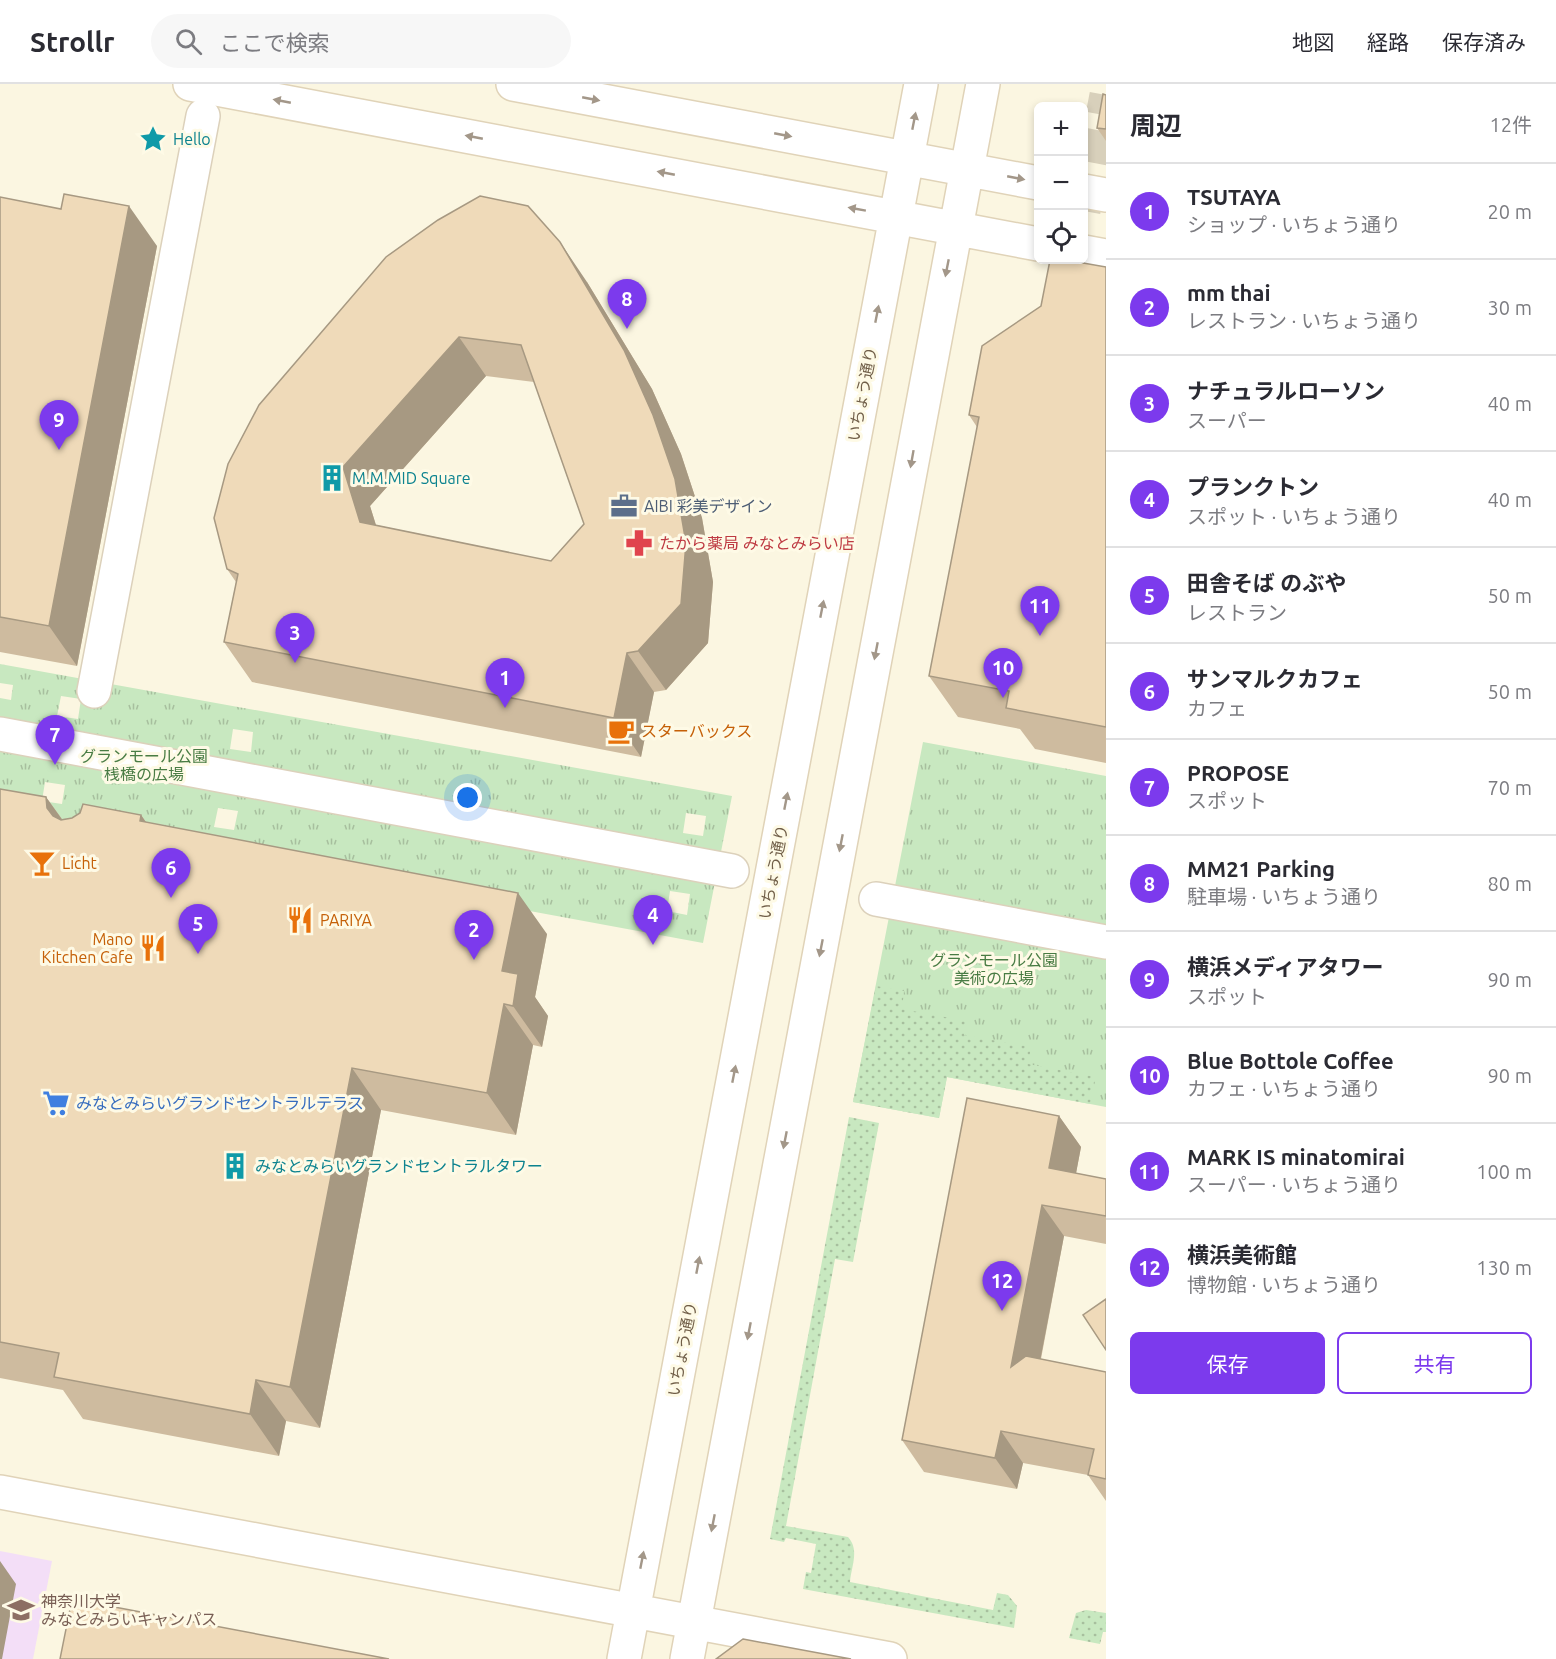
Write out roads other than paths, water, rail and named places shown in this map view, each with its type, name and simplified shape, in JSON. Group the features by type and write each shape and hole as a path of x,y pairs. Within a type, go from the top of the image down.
{"street":[{"path":"190,84 1034,243"},
{"path":"513,84 1034,182"},
{"name":"いちょう通り","path":"624,1659 921,84"},
{"path":"687,1659 983,84"},
{"path":"94,691 203,116"},
{"path":"1088,192 1106,195"},
{"path":"1088,253 1106,256"},
{"path":"0,734 732,872"},
{"path":"876,899 1106,942"},
{"path":"0,1492 890,1659"}],"tunnel":[{"path":"1084,210 1106,95"}],"place":[{"name":"Hello","path":"153,139"},
{"name":"MM21 Parking","path":"627,329"},
{"name":"横浜メディアタワー","path":"59,450"},
{"name":"M.M.MID Square","path":"332,478"},
{"name":"AIBI 彩美デザイン","path":"624,506"},
{"name":"たから薬局 みなとみらい店","path":"639,543"},
{"name":"MARK IS minatomirai","path":"1040,636"},
{"name":"ナチュラルローソン","path":"295,663"},
{"name":"Blue Bottole Coffee","path":"1003,698"},
{"name":"TSUTAYA","path":"505,708"},
{"name":"スターバックス","path":"621,731"},
{"name":"PROPOSE","path":"55,765"},
{"name":"Licht","path":"42,863"},
{"name":"サンマルクカフェ","path":"171,898"},
{"name":"PARIYA","path":"300,920"},
{"name":"プランクトン","path":"653,945"},
{"name":"Mano Kitchen Cafe","path":"153,948"},
{"name":"田舎そば のぶや","path":"198,954"},
{"name":"mm thai","path":"474,960"},
{"name":"みなとみらいグランドセントラルテラス","path":"56,1103"},
{"name":"みなとみらいグランドセントラルタワー","path":"235,1166"},
{"name":"横浜美術館","path":"1002,1311"},
{"name":"神奈川大学 みなとみらいキャンパス","path":"21,1610"}],"park label":[{"name":"グランモール公園 桟橋の広場","path":"144,765"},
{"name":"グランモール公園 美術の広場","path":"994,969"}]}
